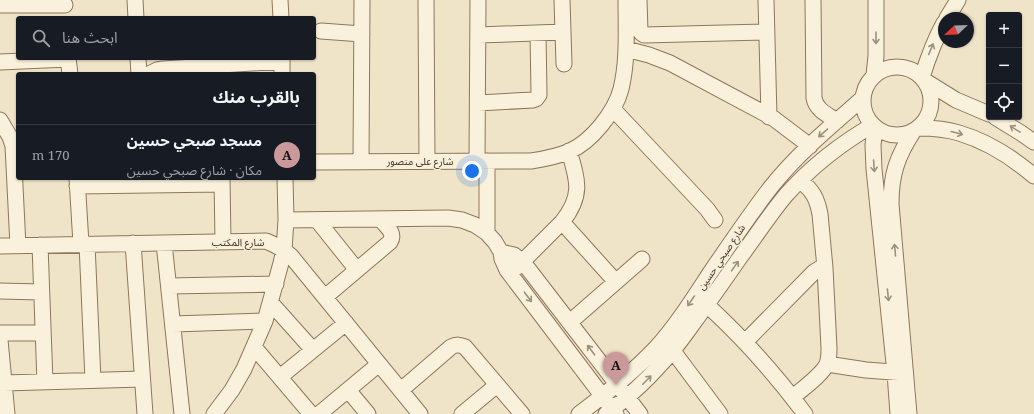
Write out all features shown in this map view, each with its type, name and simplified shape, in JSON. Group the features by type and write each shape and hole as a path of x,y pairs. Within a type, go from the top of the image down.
{"street":[{"path":"135,0 136,16"},
{"path":"280,0 281,16"},
{"path":"362,0 362,162"},
{"path":"426,0 427,162"},
{"path":"478,0 478,103 487,233"},
{"path":"562,0 564,64"},
{"name":"شارع على منصور","path":"316,162 531,161 550,158 569,151 596,131 613,109 620,90 624,70 626,49 626,0"},
{"path":"639,0 640,31 644,35 767,32"},
{"path":"766,0 769,117"},
{"path":"813,0 815,103 821,110 838,121"},
{"path":"874,75 876,56 876,0"},
{"path":"951,12 958,0"},
{"path":"0,5 65,8"},
{"path":"321,31 362,34"},
{"path":"478,35 563,32"},
{"path":"478,103 533,100 538,97 538,33"},
{"path":"898,414 900,373 891,192 894,170 902,149 916,130 924,123 931,110 932,96 924,79 928,56 938,35"},
{"path":"626,49 649,54 670,63 769,117 810,146"},
{"path":"138,60 139,72"},
{"path":"0,62 69,64"},
{"path":"153,72 163,69 184,71 282,64"},
{"path":"986,113 956,100 910,68 902,66 887,68 874,75 866,86 863,98 865,113 874,126 882,132 905,135 916,130 945,130 970,137 999,151 1034,176"},
{"name":"شارع صبحي حسين","path":"579,414 617,384 644,359 667,334 686,309 735,235 772,186 810,146 863,98"},
{"path":"613,109 707,209 715,220"},
{"path":"0,120 10,137 13,146 18,246"},
{"path":"1000,120 1034,142"},
{"path":"874,126 873,145 875,181 900,373 909,414"},
{"name":"شارع صبحي حسين","path":"612,412 645,382 673,351 774,210 800,181 844,143 874,126"},
{"path":"510,274 562,222 574,205 577,185 576,175 569,151"},
{"path":"218,412 244,369 266,321 284,250 286,220 285,180"},
{"path":"93,380 84,244 77,182 222,181 223,242"},
{"path":"793,397 822,371 827,364 829,348 825,268 820,214 812,192 800,181"},
{"path":"286,220 448,218 462,220 475,225 487,233 495,242 501,252 504,265 510,274 603,396 612,412"},
{"path":"325,297 390,242 393,236 392,233 380,219"},
{"path":"317,220 357,270"},
{"path":"562,222 616,282"},
{"name":"شارع المكتب","path":"0,246 223,242 266,242 276,245 291,256 420,414"},
{"path":"133,243 145,414"},
{"path":"164,243 182,414"},
{"path":"40,246 45,382"},
{"path":"501,252 514,255 523,262 640,414"},
{"path":"570,322 642,259"},
{"path":"745,342 814,272 825,268"},
{"path":"169,286 276,284"},
{"path":"0,291 41,292"},
{"path":"271,303 313,350"},
{"path":"707,305 745,342 806,414"},
{"path":"173,324 266,321"},
{"path":"280,377 346,322"},
{"path":"0,333 43,333"},
{"path":"0,340 6,414"},
{"path":"401,390 451,347 460,345 465,347 522,414"},
{"path":"254,347 311,414"},
{"path":"673,351 720,414"},
{"path":"319,414 379,364"},
{"path":"827,364 900,373"},
{"path":"4,383 142,379"},
{"path":"462,414 497,385"},
{"path":"348,390 368,414"}],"place":[{"name":"مسجد صبحي حسين","path":"616,385"}]}
